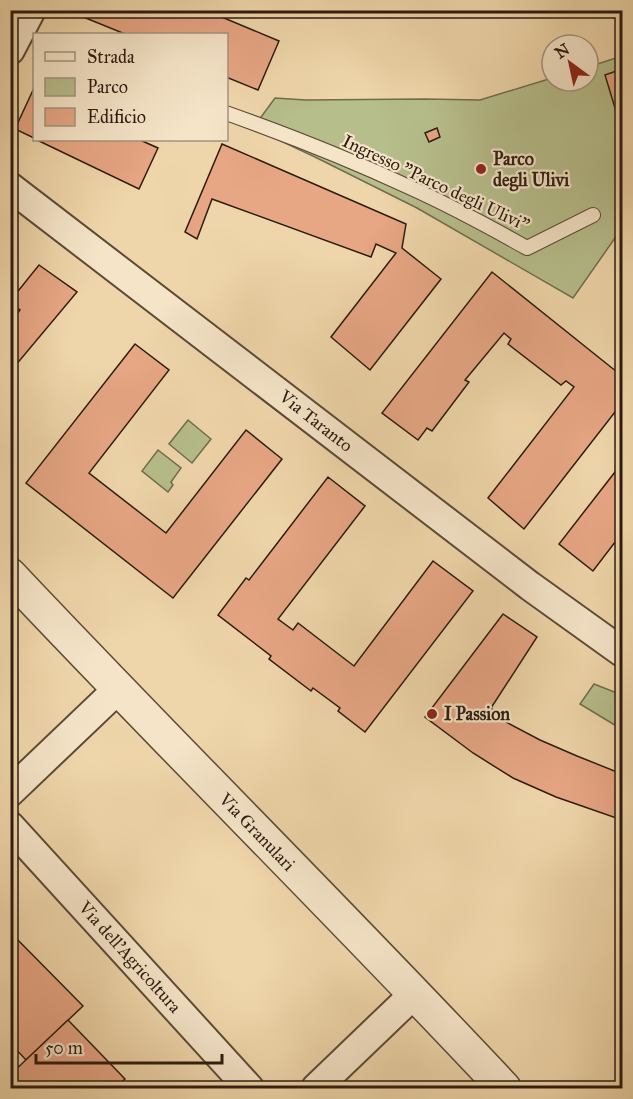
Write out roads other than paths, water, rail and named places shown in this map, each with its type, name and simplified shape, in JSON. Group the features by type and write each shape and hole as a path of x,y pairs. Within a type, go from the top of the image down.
{"street":[{"name":"Via Taranto","path":"10,188 524,581 622,652"},
{"name":"Via Granulari","path":"10,575 415,993 504,1089"},
{"path":"10,792 118,689"},
{"name":"Via dell'Agricoltura","path":"10,826 249,1089"},
{"path":"316,1089 415,993"}],"lane":[{"name":"Ingresso \"Parco degli Ulivi\"","path":"228,114 319,148 402,183 469,216 526,248 593,214"}],"place":[{"name":"Parco degli Ulivi","path":"481,169"},
{"name":"I Passion","path":"432,714"}]}
